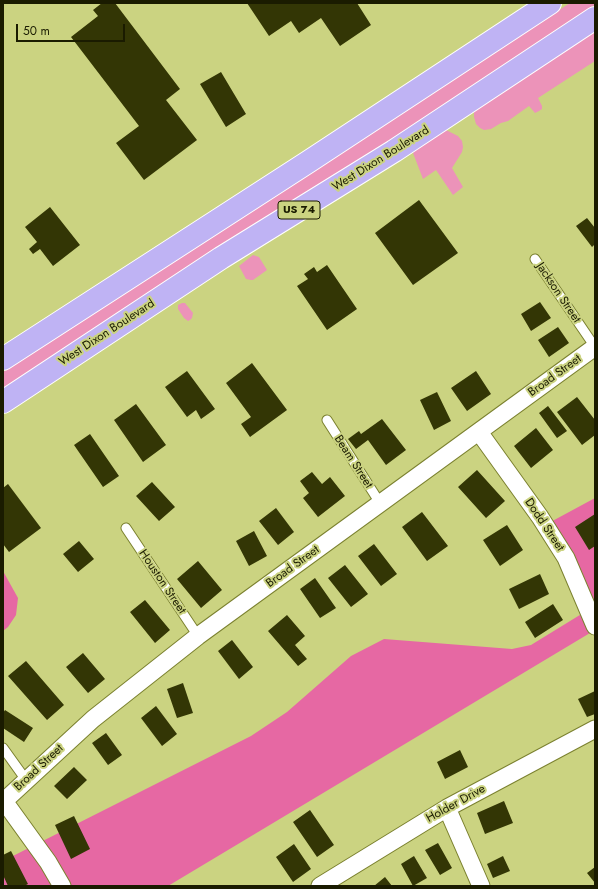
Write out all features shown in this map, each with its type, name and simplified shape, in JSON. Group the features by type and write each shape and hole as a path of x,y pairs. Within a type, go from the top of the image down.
{"highway":[{"name":"US 74","path":"3,359 308,162 550,3"},
{"name":"West Dixon Boulevard","path":"3,402 221,258 408,142 595,18"}],"street":[{"name":"Broad Street","path":"4,801 93,719 198,636 595,347"},
{"name":"Dodd Street","path":"478,432 540,517 566,558 595,626"},
{"name":"Holder Drive","path":"320,886 447,808 595,729"},
{"path":"4,801 48,862 62,886"},
{"path":"447,808 481,886"}],"lane":[{"name":"Jackson Street","path":"535,259 595,347"},
{"name":"Beam Street","path":"327,420 380,503"},
{"name":"Houston Street","path":"126,528 198,636"},
{"path":"3,748 26,780"}],"shaded area":[{"path":"570,3 595,3 595,5 3,395 3,372"},
{"path":"595,28 595,61 538,98 542,109 535,113 529,106 508,121 491,129 484,130 476,124 474,111 477,106"},
{"path":"446,130 458,136 462,141 463,147 462,152 452,168 463,187 453,195 436,170 423,179 413,153"},
{"path":"253,255 259,257 267,270 251,280 246,279 239,266"},
{"path":"185,303 193,313 192,318 188,321 178,309 178,305"},
{"path":"595,498 595,630 168,886 3,886 3,861 251,736 287,712 351,656 384,639 512,649 531,645 588,610 545,525"},
{"path":"3,571 18,598 16,615 8,627 3,631"}],"building":[{"path":"102,3 115,3 180,89 166,100 197,140 144,180 116,143 139,126 71,37 98,16 93,10"},
{"path":"247,3 357,3 371,25 340,46 321,18 299,33 291,21 269,36"},
{"path":"221,72 246,114 226,127 200,84"},
{"path":"419,200 458,253 413,285 375,233"},
{"path":"50,207 80,245 53,266 40,249 33,254 29,249 37,242 25,227"},
{"path":"587,218 595,228 595,244 592,247 576,226"},
{"path":"327,265 357,309 327,330 297,286 308,279 304,274 314,267 317,272"},
{"path":"540,302 551,318 531,331 521,314"},
{"path":"558,327 569,343 549,357 538,340"},
{"path":"252,363 287,410 250,437 241,424 251,417 226,383"},
{"path":"187,371 215,409 201,419 196,410 187,417 165,387"},
{"path":"476,371 491,394 467,411 451,388"},
{"path":"437,392 451,421 434,430 420,400"},
{"path":"577,397 595,420 595,435 582,445 557,412"},
{"path":"136,404 166,445 143,462 114,420"},
{"path":"548,406 567,431 557,438 539,413"},
{"path":"382,419 406,450 386,465 368,440 356,449 348,439 359,431 361,434"},
{"path":"536,428 553,450 531,468 514,446"},
{"path":"90,434 119,476 103,487 74,445"},
{"path":"477,470 505,501 486,518 458,487"},
{"path":"312,472 322,484 330,477 345,496 318,517 303,498 309,493 300,481"},
{"path":"152,482 175,507 159,521 136,496"},
{"path":"8,484 41,528 9,552 3,544 3,488"},
{"path":"276,508 294,532 278,545 259,521"},
{"path":"422,512 448,546 427,561 402,527"},
{"path":"595,514 595,546 589,550 575,527"},
{"path":"507,525 523,550 500,566 483,540"},
{"path":"254,531 267,556 249,566 236,541"},
{"path":"79,541 94,559 78,572 63,554"},
{"path":"374,544 397,574 381,586 358,556"},
{"path":"198,561 222,590 201,608 177,579"},
{"path":"345,565 368,594 351,607 328,578"},
{"path":"540,574 549,594 519,609 509,589"},
{"path":"315,578 336,608 320,618 300,589"},
{"path":"145,600 170,630 155,643 130,612"},
{"path":"553,604 563,620 535,638 525,622"},
{"path":"287,615 305,636 295,645 307,659 298,666 268,631"},
{"path":"232,640 253,667 239,679 218,651"},
{"path":"83,653 105,679 88,693 66,667"},
{"path":"26,661 64,705 47,720 8,676"},
{"path":"183,683 193,713 177,718 167,689"},
{"path":"595,691 595,714 587,717 578,699"},
{"path":"156,706 177,734 162,746 141,718"},
{"path":"5,710 33,728 24,742 3,728 3,713"},
{"path":"106,733 122,755 108,765 92,743"},
{"path":"460,750 468,767 445,779 437,762"},
{"path":"74,767 87,780 67,799 54,786"},
{"path":"504,801 513,823 485,834 477,813"},
{"path":"310,810 334,845 317,857 293,822"},
{"path":"74,816 90,849 71,859 55,825"},
{"path":"438,843 452,868 440,875 425,850"},
{"path":"294,844 311,869 293,882 276,857"},
{"path":"11,851 28,884 24,886 8,886 3,875 3,855"},
{"path":"414,856 427,878 413,886 401,864"},
{"path":"503,856 510,871 493,878 487,864"},
{"path":"595,867 595,883 587,873"},
{"path":"385,877 392,886 374,886"}]}
